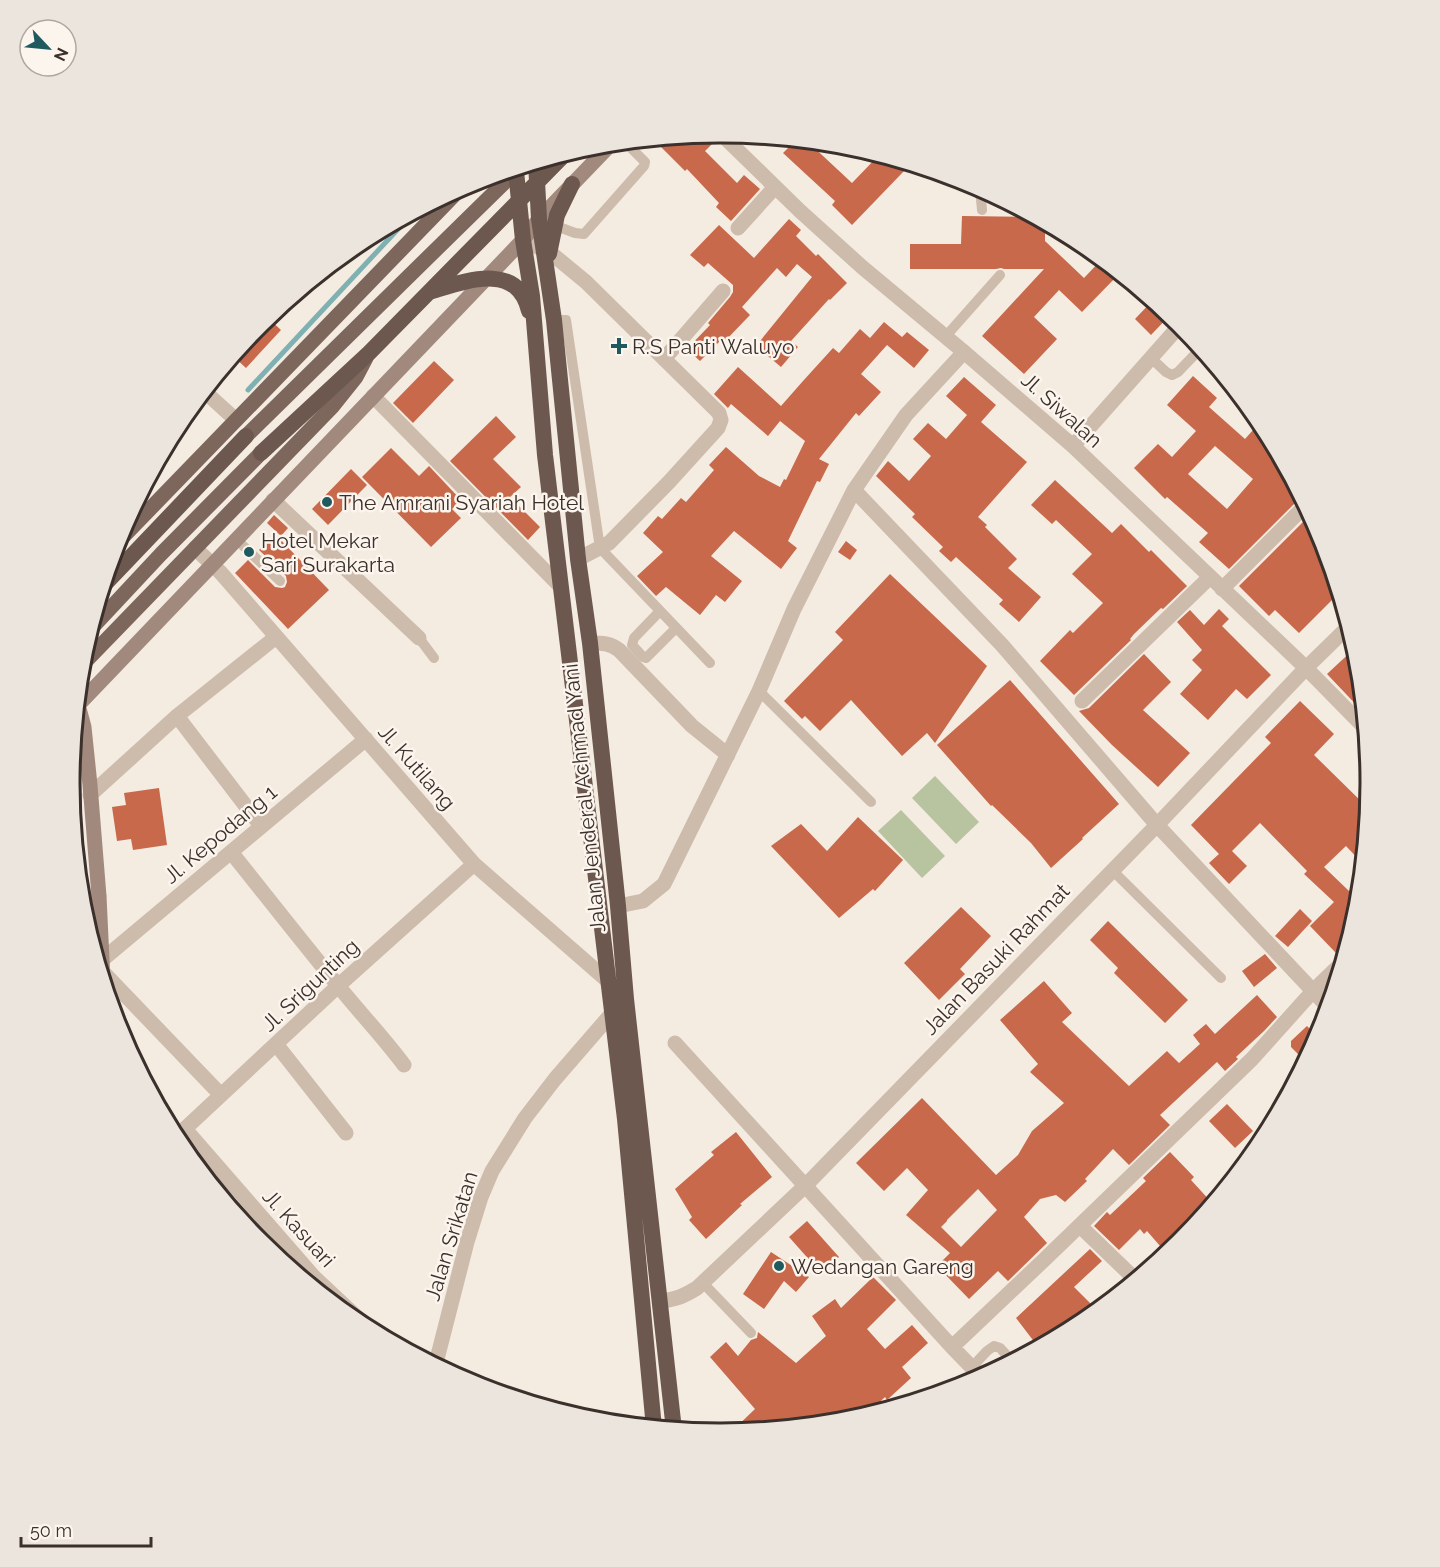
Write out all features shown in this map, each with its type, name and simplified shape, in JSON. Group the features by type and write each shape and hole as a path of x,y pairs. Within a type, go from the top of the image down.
{"highway":[{"path":"261,453 369,353 554,165"},
{"name":"Jalan Jenderal Achmad Yani","path":"537,170 547,222 546,272 569,392 564,429 578,559 631,904 627,1010 673,1423"},
{"name":"Jalan Jenderal Achmad Yani","path":"517,176 518,201 532,296 545,455 625,1119 653,1421"},
{"path":"547,222 561,204 572,184"},
{"path":"428,292 466,281 486,278 502,280 513,285 522,294 535,332"},
{"path":"115,574 246,436"},
{"path":"545,455 566,454"},
{"path":"642,1302 660,1300"},
{"path":"652,1406 671,1404"}],"main road":[{"path":"572,184 601,154"},
{"path":"246,436 506,180"},
{"path":"134,525 442,207"},
{"path":"85,700 486,278 523,240 547,222"},
{"path":"93,653 332,407 356,377 369,353"},
{"path":"101,619 161,554 261,453"},
{"path":"82,731 99,896 101,949"}],"street":[{"name":"Jl. Siwalan","path":"730,143 862,267 946,336 1072,446 1357,720"},
{"path":"738,228 775,187"},
{"path":"523,240 564,262 719,413 721,420 718,428 669,482 609,543 578,559"},
{"path":"664,359 723,291"},
{"path":"1072,446 1174,332"},
{"path":"631,904 664,884 759,691 794,609 854,490 906,416 964,352"},
{"path":"373,396 561,587"},
{"path":"210,397 236,420"},
{"path":"854,490 1002,645 1157,825 1322,1001"},
{"path":"273,500 419,638"},
{"path":"1222,589 1299,512"},
{"name":"Jl. Kutilang","path":"195,548 212,564 474,864 608,981"},
{"path":"1082,701 1210,577"},
{"name":"Jalan Basuki Rahmat","path":"695,1289 805,1186 1342,633"},
{"path":"90,795 177,717 276,637"},
{"path":"590,643 604,643 619,650 692,726 728,755"},
{"path":"177,717 261,826"},
{"name":"Jl. Kepodang 1","path":"106,967 231,852 366,740"},
{"path":"231,852 404,1065"},
{"name":"Jl. Srigunting","path":"182,1132 338,986 474,864"},
{"path":"91,903 99,896"},
{"path":"952,1347 1252,1059 1332,973"},
{"path":"110,979 221,1095"},
{"name":"Jalan Srikatan","path":"434,1356 481,1197 492,1171 525,1118 555,1079 613,1012"},
{"path":"675,1043 975,1371"},
{"path":"276,1044 346,1134"},
{"name":"Jl. Kasuari","path":"195,1150 324,1287"},
{"path":"1080,1226 1131,1275"},
{"path":"660,1300 676,1299 695,1289"}],"lane":[{"path":"547,222 574,233 584,234 644,166 645,162 632,149"},
{"path":"981,199 982,210"},
{"path":"946,336 1000,275"},
{"path":"1151,358 1166,372 1175,375 1195,354"},
{"path":"569,392 582,426 600,548 710,663"},
{"path":"564,429 582,426"},
{"path":"569,479 589,474"},
{"path":"236,539 280,581"},
{"path":"660,611 634,638 632,645 643,657 646,658 676,628"},
{"path":"419,638 434,658"},
{"path":"759,691 871,802"},
{"path":"1112,870 1221,978"},
{"path":"695,1289 751,1333"},
{"path":"979,1369 987,1351 994,1346 1000,1348 1007,1356"}],"green space":[{"path":"935,776 979,822 956,844 912,798"},
{"path":"901,810 945,856 922,878 878,831"}],"building":[{"path":"713,143 705,151 737,183 744,175 760,189 731,221 716,207 719,203 687,169 685,171 660,146"},
{"path":"789,147 817,150 852,183 873,162 904,171 852,225 832,205 835,201 783,153"},
{"path":"962,216 1017,217 1045,232 1045,241 1084,278 1096,265 1114,279 1082,312 1059,290 1034,317 1057,339 1024,374 982,336 1044,269 910,269 910,244 961,244"},
{"path":"789,219 801,230 796,236 847,283 829,299 791,341 798,347 781,367 756,346 812,277 797,264 786,277 777,268 742,307 750,315 726,340 723,338 700,361 687,349 710,325 708,323 733,292 733,285 708,263 704,267 690,255 719,225 754,258"},
{"path":"1147,307 1163,322 1151,335 1135,319"},
{"path":"884,322 902,337 907,332 929,350 914,368 887,345 861,374 881,392 859,416 856,413 819,459 829,464 820,482 817,481 788,541 797,548 781,569 734,531 711,556 742,581 725,602 716,595 700,615 666,587 656,596 637,576 663,552 643,533 658,516 662,519 681,498 686,502 714,470 709,465 726,447 759,476 780,487 784,479 786,480 805,441 780,421 768,436 731,404 728,408 714,394 738,367 781,406 833,348 839,353 860,329 870,338"},
{"path":"275,324 281,330 246,368 238,361"},
{"path":"434,361 454,380 413,423 393,403"},
{"path":"1193,376 1217,398 1209,407 1245,439 1254,429 1275,463 1295,503 1229,569 1199,542 1208,533 1167,497 1165,499 1134,468 1158,444 1172,457 1196,431 1167,405","holes":["1215,446 1253,479 1227,509 1188,474"]},
{"path":"964,377 996,405 981,422 1027,462 978,517 1017,559 1008,568 1041,597 1019,622 999,604 1003,600 956,557 951,562 939,551 943,547 912,517 915,514 876,476 888,461 909,481 931,456 913,439 928,423 946,439 967,415 946,396"},
{"path":"496,416 516,437 493,459 521,487 510,497 540,527 528,540 450,461"},
{"path":"391,448 419,476 429,466 461,500 452,509 461,518 431,547 362,477"},
{"path":"351,469 367,485 328,525 312,509"},
{"path":"1055,480 1112,533 1121,524 1187,586 1134,634 1131,640 1074,695 1040,661 1070,630 1073,633 1103,603 1072,574 1092,554 1056,520 1052,524 1031,505"},
{"path":"274,515 288,528 281,536 267,523"},
{"path":"1304,521 1333,599 1299,633 1275,610 1269,616 1239,586"},
{"path":"275,534 329,590 288,629 235,573 248,560 275,587 285,587 286,576 259,550"},
{"path":"846,541 857,550 850,560 838,552"},
{"path":"890,574 987,666 935,743 927,733 902,756 851,700 820,731 805,716 802,719 784,701 843,640 835,632"},
{"path":"1219,609 1229,619 1222,626 1271,675 1247,699 1236,689 1208,720 1180,694 1202,670 1192,660 1202,650 1177,622 1190,610 1204,625"},
{"path":"1144,654 1171,682 1143,710 1190,753 1158,787 1079,711 1089,708"},
{"path":"1347,655 1355,704 1327,674"},
{"path":"1010,680 1119,804 1051,868 1031,843 991,806 937,745"},
{"path":"1300,701 1334,734 1314,755 1360,800 1356,857 1346,846 1324,867 1349,891 1351,889 1339,949 1336,953 1310,926 1334,902 1304,874 1307,871 1260,823 1232,851 1247,866 1229,884 1209,863 1219,854 1191,825 1271,743 1265,737"},
{"path":"159,788 167,845 133,850 131,839 117,841 112,807 126,805 124,793"},
{"path":"858,817 903,860 875,891 873,889 839,918 771,846 801,824 827,851"},
{"path":"961,907 991,936 960,969 965,974 939,1000 904,963"},
{"path":"1300,909 1312,921 1288,947 1275,936"},
{"path":"1108,921 1188,1000 1165,1023 1114,973 1118,968 1090,940"},
{"path":"1265,954 1277,968 1254,987 1242,971"},
{"path":"1044,981 1072,1013 1062,1022 1129,1086 1167,1051 1179,1063 1200,1044 1193,1035 1206,1024 1215,1034 1257,995 1277,1017 1225,1071 1217,1062 1160,1115 1170,1125 1129,1165 1113,1149 1085,1179 1087,1181 1065,1202 1056,1195 1040,1199 1024,1217 1047,1243 1008,1281 998,1271 969,1299 937,1266 950,1253 906,1215 928,1190 907,1168 884,1191 856,1163 922,1098 996,1175 1018,1155 1032,1131 1064,1103 1030,1072 1038,1064 1000,1020","holes":["978,1189 997,1210 961,1247 941,1227"]},
{"path":"1307,1026 1311,1030 1299,1055 1291,1047 1291,1041"},
{"path":"1227,1104 1253,1131 1235,1148 1209,1121"},
{"path":"736,1132 772,1177 740,1204 742,1205 706,1239 689,1220 692,1217 675,1189 714,1155 711,1152"},
{"path":"1170,1152 1194,1177 1191,1180 1208,1198 1161,1247 1147,1231 1144,1234 1140,1229 1119,1250 1094,1226 1107,1212 1110,1215 1146,1181 1143,1178"},
{"path":"807,1221 839,1257 821,1273 789,1237"},
{"path":"1090,1249 1102,1261 1074,1287 1092,1305 1076,1316 1034,1341 1016,1318"},
{"path":"771,1252 809,1277 796,1292 784,1281 764,1309 743,1294"},
{"path":"873,1277 896,1300 867,1329 885,1349 912,1325 928,1343 902,1367 911,1378 887,1400 885,1397 878,1404 804,1419 740,1424 755,1409 710,1357 726,1342 738,1356 751,1340 757,1338 758,1332 796,1363 826,1336 812,1316 835,1299 841,1308"}],"waterway":[{"path":"248,390 396,232"}],"place":[{"name":"R.S Panti Waluyo","path":"619,346"},
{"name":"The Amrani Syariah Hotel","path":"327,502"},
{"name":"Hotel Mekar Sari Surakarta","path":"249,552"},
{"name":"Wedangan Gareng","path":"779,1266"}]}
